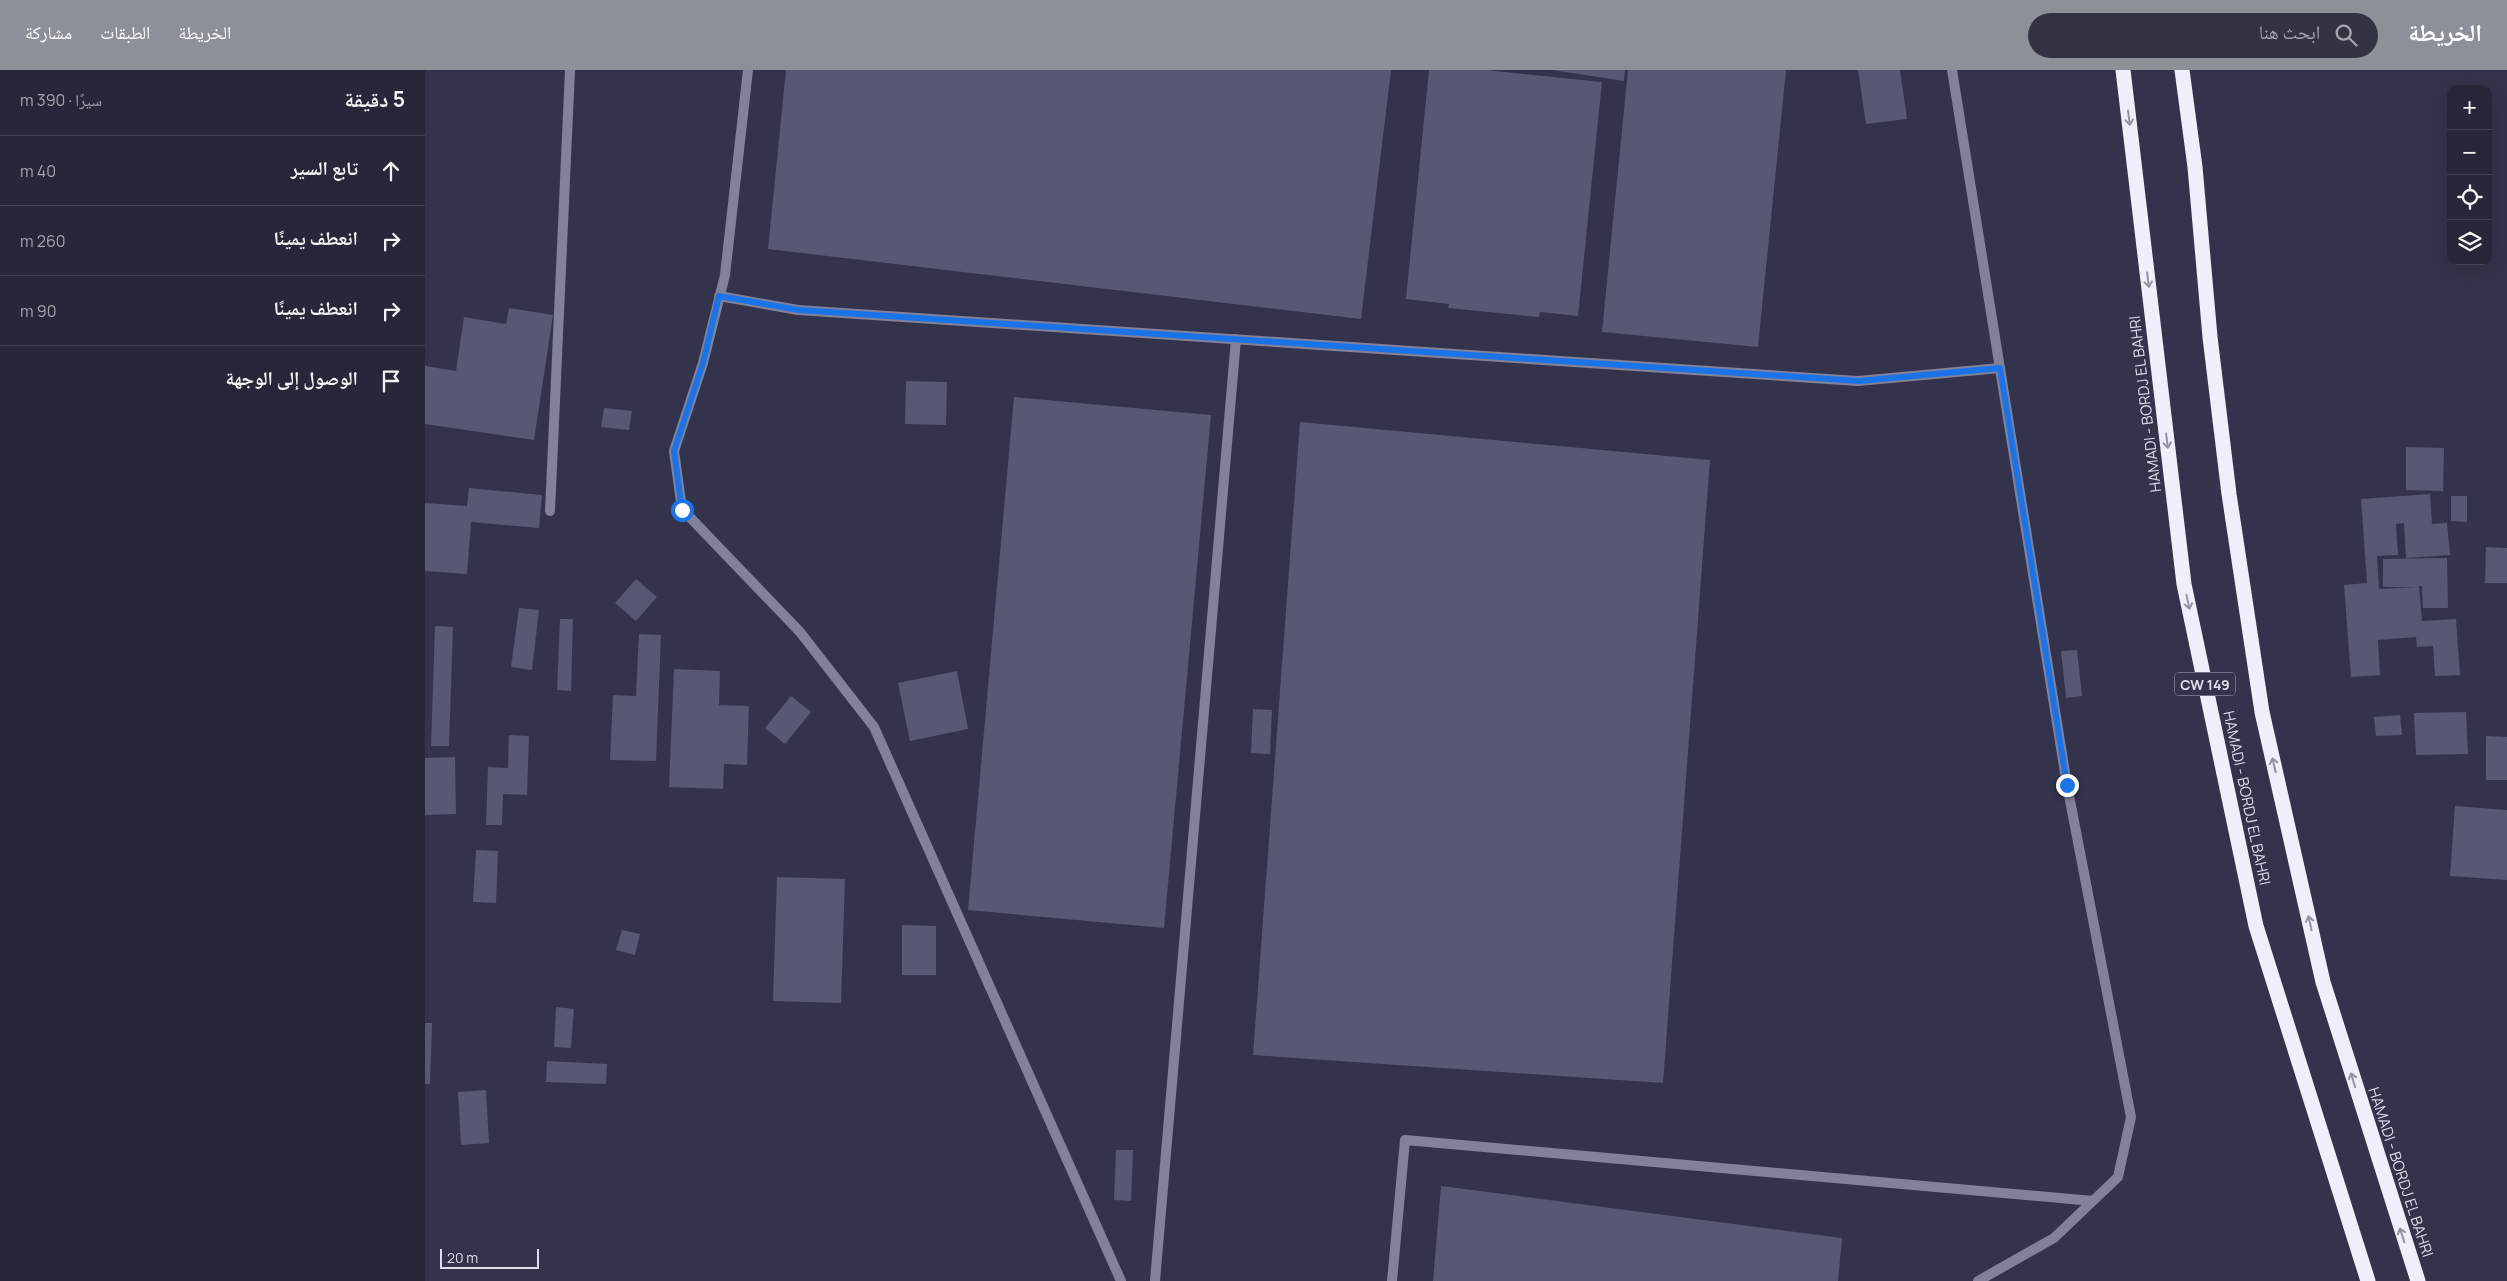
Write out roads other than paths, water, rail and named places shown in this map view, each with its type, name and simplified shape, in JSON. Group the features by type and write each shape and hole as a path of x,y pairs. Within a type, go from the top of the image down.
{"highway":[{"name":"HAMADI - BORDJ EL BAHRI","path":"2123,70 2184,584 2256,926 2368,1281"},
{"name":"HAMADI - BORDJ EL BAHRI","path":"2182,70 2195,168 2210,336 2229,494 2263,712 2323,982 2417,1281"}],"street":[{"path":"550,510 570,70"},
{"path":"748,70 725,275 703,363 674,451 682,510 800,632 874,727 1121,1281"},
{"path":"1952,70 2067,785 2131,1117 2117,1177 2054,1238 1978,1281"},
{"path":"719,296 799,310 1859,381 2000,368"},
{"path":"1155,1281 1236,339"},
{"path":"1392,1281 1405,1140 2093,1201"}]}
